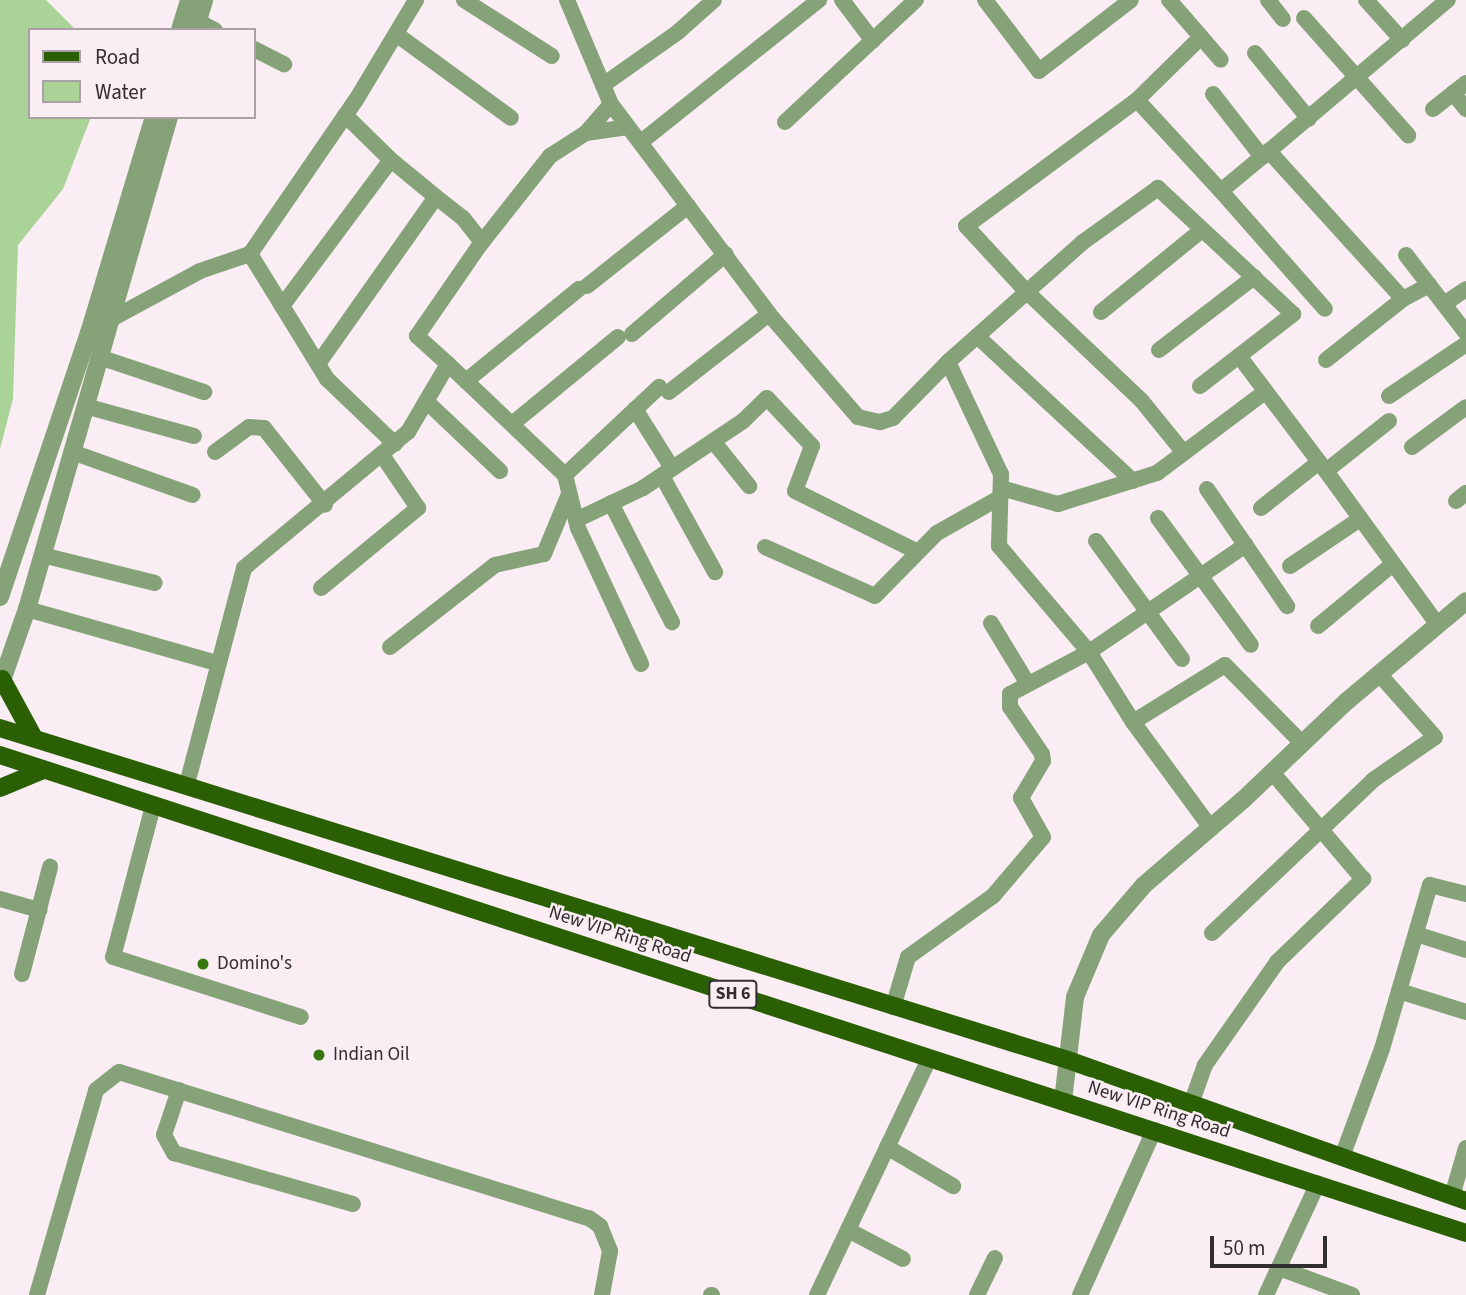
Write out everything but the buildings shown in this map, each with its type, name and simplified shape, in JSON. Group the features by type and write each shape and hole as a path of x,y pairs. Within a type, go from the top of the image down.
{"main road":[{"path":"1,683 34,738"},
{"name":"New VIP Ring Road","path":"0,728 1068,1060 1459,1198"},
{"name":"New VIP Ring Road","path":"0,755 1466,1233"},
{"path":"0,788 43,770"},
{"path":"260,841 269,810"},
{"path":"475,910 484,879"}],"street":[{"path":"181,28 189,0"},
{"path":"196,25 204,0"},
{"path":"89,333 200,271 250,254 345,115 416,0"},
{"path":"464,0 552,56"},
{"path":"567,0 611,104 769,314 867,422 893,418 948,362 1083,242 1158,188 1293,314 1200,386"},
{"path":"603,85 678,32 714,0"},
{"path":"641,142 819,0"},
{"path":"842,0 873,41"},
{"path":"785,122 916,0"},
{"path":"985,0 1039,71 1125,2"},
{"path":"1169,0 1221,60"},
{"path":"1268,0 1283,19"},
{"path":"1366,0 1402,40"},
{"path":"1221,191 1448,0"},
{"path":"1304,18 1408,135"},
{"path":"396,34 511,118"},
{"path":"1184,453 1140,400 1027,292 965,226 1137,100 1201,37"},
{"path":"256,50 284,64"},
{"path":"1255,53 1309,119"},
{"path":"1433,109 1466,83"},
{"path":"1453,93 1466,109"},
{"path":"1213,94 1403,299"},
{"path":"1137,100 1325,309"},
{"path":"611,104 586,133 550,156 482,243 417,336 565,475 576,520 641,664"},
{"path":"345,115 391,160 464,218 482,243"},
{"path":"0,597 89,333 153,119"},
{"path":"1,683 27,609 168,119"},
{"path":"586,133 628,127"},
{"path":"282,306 391,160"},
{"path":"318,365 436,197"},
{"path":"466,381 688,206"},
{"path":"464,218 497,225"},
{"path":"1101,312 1202,230"},
{"path":"250,254 327,379 395,444"},
{"path":"512,425 726,254"},
{"path":"1406,255 1466,333"},
{"path":"1158,350 1254,277"},
{"path":"1326,360 1403,299 1429,285"},
{"path":"1444,304 1466,289"},
{"path":"565,475 635,410 769,314"},
{"path":"977,337 1133,481"},
{"path":"1389,396 1466,344"},
{"path":"1239,356 1437,624"},
{"path":"99,357 204,392"},
{"path":"948,362 1001,474 999,546 1089,652 1133,722 1211,828"},
{"path":"187,784 244,568 325,505 408,432 448,364"},
{"path":"765,547 869,597 884,588 916,551 950,524 1000,493 1058,504 1157,473 1265,391"},
{"path":"576,520 667,472 713,441 766,398 812,446 796,491 916,551"},
{"path":"426,401 500,471"},
{"path":"85,406 194,436"},
{"path":"1412,447 1466,407"},
{"path":"635,410 715,572"},
{"path":"1261,508 1389,421"},
{"path":"215,452 249,427 264,428 325,505"},
{"path":"713,441 749,486"},
{"path":"72,452 193,495"},
{"path":"321,589 418,508 382,455"},
{"path":"1206,489 1287,606"},
{"path":"390,647 495,565 544,554 569,493"},
{"path":"611,503 672,622"},
{"path":"1157,519 1251,645"},
{"path":"1290,566 1360,519"},
{"path":"1096,541 1150,611 1182,659"},
{"path":"893,1007 908,957 993,896 1042,837 1021,798 1043,761 1042,754 1008,699 1028,684 1089,652 1247,545"},
{"path":"42,555 155,583"},
{"path":"1318,626 1393,564"},
{"path":"1063,1101 1075,997 1101,935 1144,885 1211,828 1379,674 1466,601"},
{"path":"27,609 218,663"},
{"path":"991,623 1028,684"},
{"path":"1133,722 1224,665 1302,743"},
{"path":"1212,933 1374,780 1435,737 1379,674"},
{"path":"1191,1104 1205,1065 1277,962 1363,879 1323,828 1272,772"},
{"path":"153,806 113,957 301,1017"},
{"path":"22,974 50,867"},
{"path":"1342,1157 1399,991 1430,885 1466,894"},
{"path":"0,899 38,910"},
{"path":"1416,934 1466,950"},
{"path":"1399,991 1466,1012"},
{"path":"821,1294 848,1230 930,1058"},
{"path":"37,1295 96,1090 119,1072 589,1218 600,1226 610,1251 602,1295"},
{"path":"179,1090 164,1135 174,1153 353,1204"},
{"path":"1080,1295 1154,1130"},
{"path":"887,1147 953,1186"},
{"path":"1459,1198 1466,1148"},
{"path":"1266,1295 1318,1183"},
{"path":"848,1230 903,1259"},
{"path":"977,1295 995,1258"},
{"path":"1279,1268 1352,1295"}],"water":[{"path":"0,0 46,0 74,28 28,28 28,119 90,119 63,189 18,245 13,399 0,449"}],"place":[{"name":"Domino's","path":"203,964"},
{"name":"Indian Oil","path":"319,1055"}]}
